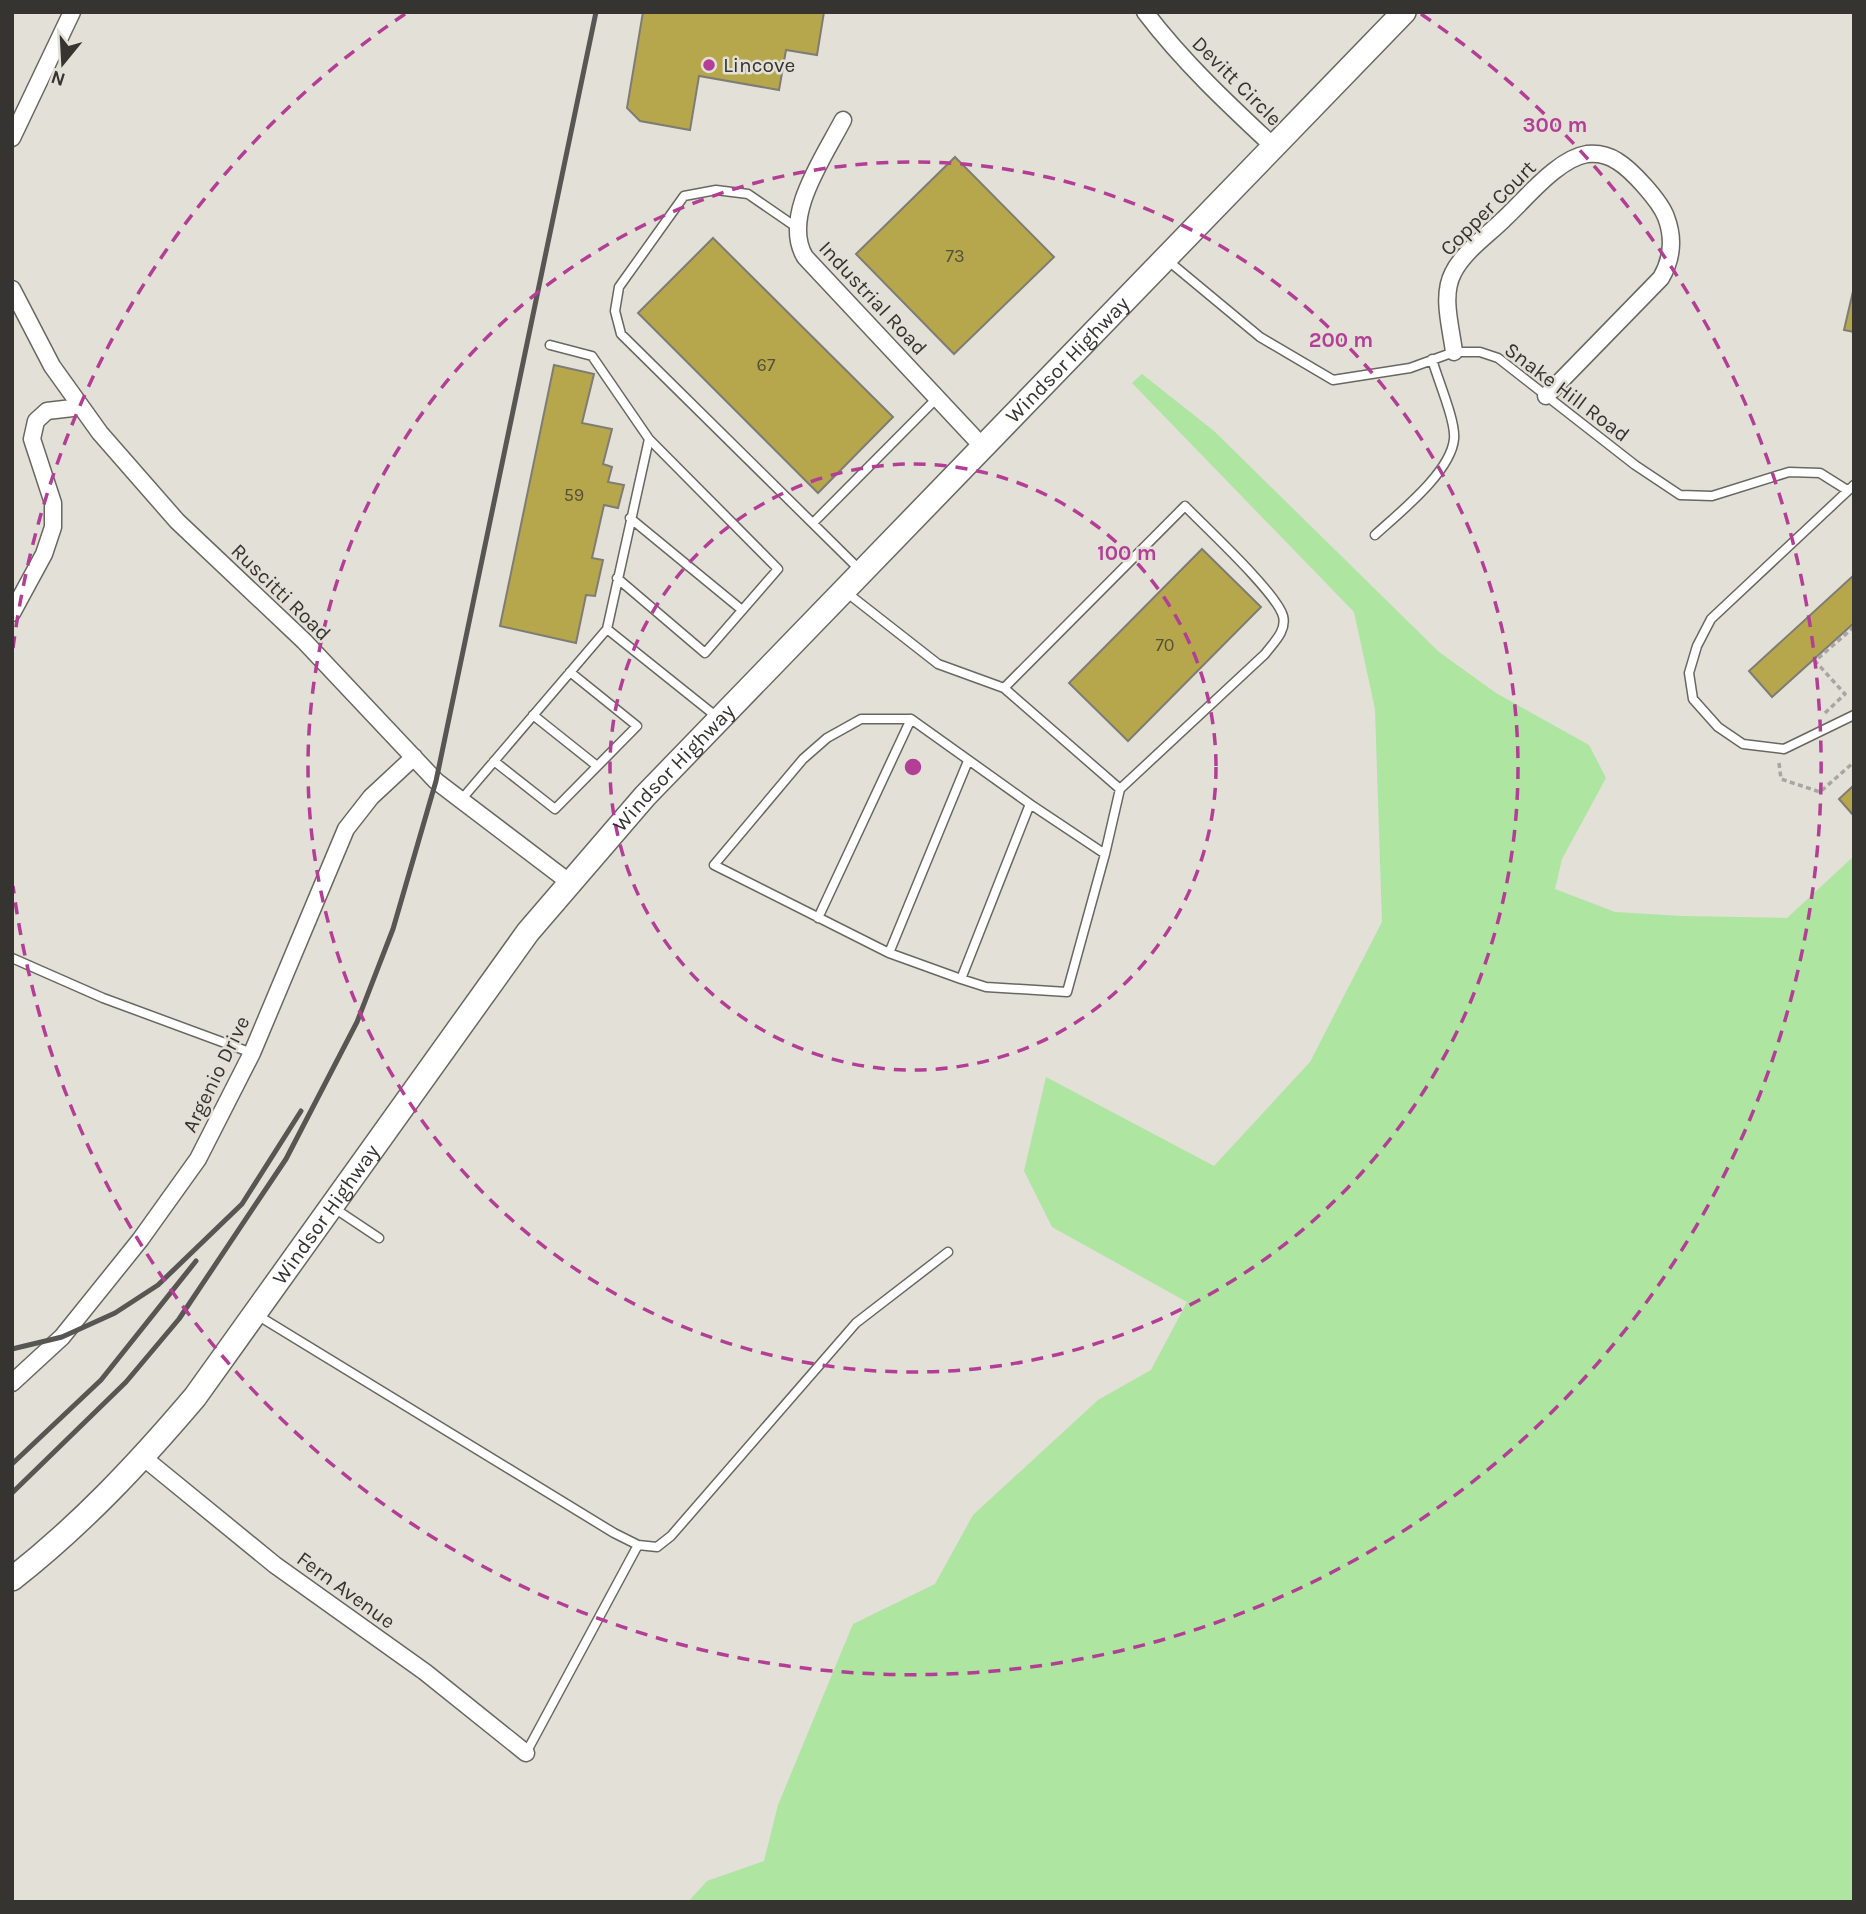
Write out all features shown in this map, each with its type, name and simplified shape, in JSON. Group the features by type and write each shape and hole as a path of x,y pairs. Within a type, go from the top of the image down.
{"main road":[{"name":"Windsor Highway","path":"12,1579 89,1514 144,1458 195,1397 528,932 645,796 1404,12"}],"street":[{"path":"12,138 72,12"},
{"name":"Devitt Circle","path":"1145,12 1171,46 1273,146"},
{"name":"Industrial Road","path":"843,120 808,187 796,227 798,246 805,257 982,446"},
{"name":"Copper Court","path":"1454,352 1448,300 1452,274 1458,266 1553,172 1570,159 1585,154 1602,154 1618,161 1636,178 1665,216 1671,248 1670,260 1661,278 1546,396"},
{"name":"Ruscitti Road","path":"12,289 52,366 81,407 177,521 304,641 436,781 569,882"},
{"path":"12,612 44,554 53,527 53,503 32,439 36,421 47,411 81,407"},
{"name":"Argenio Drive","path":"12,1383 62,1337 140,1240 198,1159 252,1053 293,958 334,851 346,829 371,797 414,757"},
{"name":"Fern Avenue","path":"144,1458 275,1565 425,1672 526,1753"}],"lane":[{"path":"796,227 748,194 716,190 684,196 619,287 615,312 621,334 862,571"},
{"name":"Snake Hill Road","path":"1165,258 1260,337 1333,380 1410,368 1454,352 1480,352 1497,358 1635,465 1680,495 1712,496 1789,472 1820,473 1850,488 1711,619 1697,646 1689,673 1693,699 1718,727 1743,744 1784,749 1854,715"},
{"path":"550,345 592,356 649,439 778,569 705,653 617,578"},
{"path":"1375,535 1432,482 1450,452 1454,438 1453,429 1432,359"},
{"path":"813,523 937,398"},
{"path":"461,800 607,629 649,439"},
{"path":"1004,688 1185,506 1271,595 1283,616 1282,631 1265,654 1120,789 1105,854 1067,992 986,987 961,979 889,953 714,865 803,759 827,738 861,719 911,719 1105,854"},
{"path":"631,518 742,610"},
{"path":"844,590 938,664 1004,688 1120,789"},
{"path":"607,629 720,718"},
{"path":"494,761 555,809 637,726 570,672"},
{"path":"533,715 597,766"},
{"path":"818,918 911,719"},
{"path":"889,953 968,761"},
{"path":"961,979 1030,804"},
{"path":"12,958 103,998 252,1053"},
{"path":"332,1206 379,1238"},
{"path":"254,1314 614,1533 638,1545 657,1547 671,1536 856,1323 948,1252"},
{"path":"526,1753 638,1545"}],"green space":[{"path":"1142,374 1214,431 1439,652 1496,693 1589,745 1606,778 1562,859 1555,889 1615,912 1787,918 1854,856 1854,1902 688,1902 707,1881 764,1861 778,1805 853,1624 935,1584 973,1515 1098,1400 1151,1370 1187,1302 1052,1227 1024,1171 1046,1077 1214,1166 1310,1062 1382,922 1375,709 1354,612 1132,383"}],"building":[{"name":"Lincove","path":"643,12 824,12 817,55 786,50 779,90 699,76 690,130 640,121 627,108"},
{"path":"955,157 1054,257 954,354 856,254"},
{"path":"713,238 893,417 818,493 638,313"},
{"path":"1854,287 1854,332 1844,330"},
{"path":"554,365 594,374 582,423 612,429 603,464 612,467 608,482 624,485 618,508 604,505 592,558 603,560 595,596 586,595 576,643 500,626"},
{"path":"1202,549 1261,607 1128,741 1069,683"},
{"path":"1854,575 1854,623 1772,697 1749,671"},
{"path":"1854,785 1854,816 1839,799"}],"railway":[{"path":"12,1493 126,1382 179,1319 286,1159 357,1022 393,929 436,781 596,12"},
{"path":"12,1349 62,1337 115,1313 158,1285 242,1204 301,1111"},
{"path":"12,1464 101,1380 196,1261"}],"place":[{"name":"Lincove","path":"709,65"}]}
